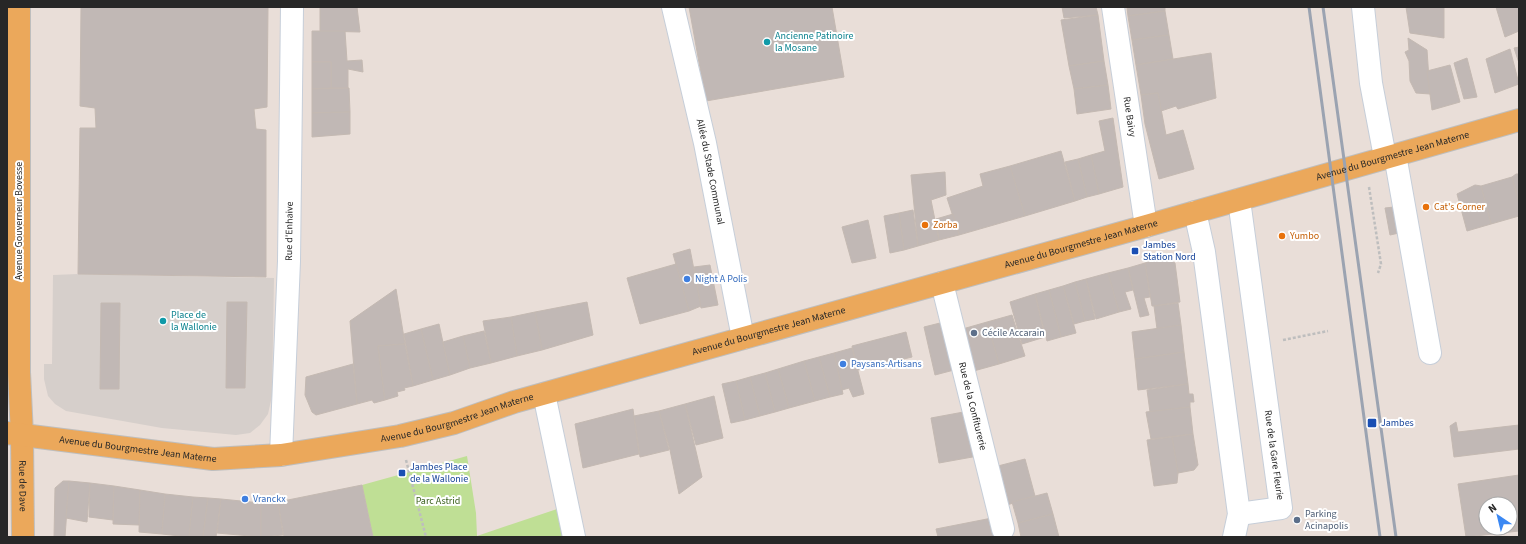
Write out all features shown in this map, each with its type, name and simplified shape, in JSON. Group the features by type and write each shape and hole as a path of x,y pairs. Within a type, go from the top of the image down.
{"main road":[{"name":"Avenue Gouverneur Bovesse","path":"15,434 19,372 19,7"},
{"name":"Avenue du Bourgmestre Jean Materne","path":"15,434 213,459 281,456 400,436 454,423 514,402 1239,200 1519,120"},
{"name":"Rue de Dave","path":"15,434 23,537"}],"street":[{"name":"Rue d'Enhaive","path":"281,456 289,261 292,7"},
{"name":"Allée du Stade Communal","path":"673,7 705,143 744,338"},
{"name":"Rue Baivy","path":"1113,7 1146,226"},
{"path":"1362,7 1382,158 1430,353"},
{"name":"Rue de la Gare Fleurie","path":"1239,200 1281,508 1239,514"},
{"path":"1195,212 1204,252 1239,514 1234,537"},
{"name":"Rue de la Confiturerie","path":"942,283 1003,530"},
{"path":"544,394 574,537"}],"path":[{"path":"1378,273 1381,264 1382,158"},
{"path":"1259,344 1328,331"},
{"path":"400,436 426,537"}],"green space":[{"name":"Parc Astrid","path":"467,456 476,513 477,536 563,507 568,537 373,537 362,485"}],"shaded area":[{"name":"Place de la Wallonie","path":"78,274 274,278 272,396 268,414 260,425 250,433 236,435 162,428 66,411 55,404 48,396 44,379 44,364 52,364 53,275"}],"building":[{"path":"81,7 268,7 267,107 254,109 256,129 266,130 266,277 78,274 80,128 96,128 95,108 80,106"},
{"path":"320,7 357,7 360,32 320,31"},
{"name":"Ancienne Patinoire la Mosane","path":"689,7 832,7 844,77 706,101"},
{"path":"1062,7 1096,7 1098,15 1064,18"},
{"path":"1127,7 1165,7 1165,11 1128,16"},
{"path":"1406,7 1444,7 1444,38 1410,33"},
{"path":"1496,7 1519,7 1519,31 1505,37"},
{"path":"1165,11 1169,35 1132,40 1128,16"},
{"path":"1098,15 1104,61 1069,66 1061,20"},
{"path":"312,31 345,31 347,61 362,60 363,72 348,69 348,88 331,88 331,62 312,62"},
{"path":"1169,35 1173,59 1136,65 1132,40"},
{"path":"1408,38 1427,50 1430,94 1416,93 1410,81 1409,61 1405,52 1409,50"},
{"path":"1519,47 1519,63 1514,48"},
{"path":"1510,49 1519,84 1495,93 1486,59"},
{"path":"1211,53 1216,98 1178,109 1176,106 1161,111 1158,93 1141,95 1136,65"},
{"path":"1467,58 1477,97 1464,99 1454,63"},
{"path":"1104,61 1108,85 1074,89 1069,66"},
{"path":"312,62 331,62 331,88 312,89"},
{"path":"1450,65 1460,102 1432,110 1427,71"},
{"path":"1108,85 1111,109 1077,114 1074,89"},
{"path":"349,88 350,112 312,113 312,89"},
{"path":"1158,93 1166,135 1183,130 1194,169 1159,179 1145,124 1141,95"},
{"path":"350,112 350,134 312,137 312,113"},
{"path":"1113,118 1123,187 1099,194 1091,155 1105,151 1099,121"},
{"path":"1061,151 1075,201 1025,216 1010,166"},
{"path":"1091,155 1099,194 1087,197 1078,159"},
{"path":"1078,159 1087,197 1075,201 1065,162"},
{"path":"1010,166 1025,216 959,235 947,198 983,186 980,174"},
{"path":"945,172 946,195 931,200 939,240 918,246 911,175"},
{"path":"1519,174 1519,203 1512,177"},
{"path":"1512,177 1519,203 1519,216 1491,224 1481,186"},
{"path":"1475,185 1481,186 1491,224 1467,231 1457,194"},
{"path":"1394,207 1399,233 1390,235 1385,208"},
{"path":"913,210 918,246 904,250 899,213"},
{"path":"899,213 904,250 890,253 884,216"},
{"path":"953,214 959,235 939,240 936,219"},
{"path":"868,220 876,258 852,263 842,227"},
{"path":"690,249 701,306 689,311 673,254"},
{"path":"1163,256 1175,263 1180,302 1152,306 1145,263"},
{"path":"1145,263 1150,297 1144,298 1149,315 1140,317 1128,268"},
{"path":"676,264 689,311 640,324 627,278"},
{"path":"710,265 718,305 701,308 694,267"},
{"path":"1128,268 1133,290 1125,292 1131,309 1119,312 1108,273"},
{"path":"1108,273 1119,312 1096,319 1086,279"},
{"path":"1086,279 1095,319 1085,321 1075,282"},
{"path":"1075,282 1085,321 1074,324 1063,286"},
{"path":"1063,286 1076,333 1061,337 1049,290"},
{"path":"396,289 405,344 378,346 385,400 374,403 372,400 357,404 350,321"},
{"path":"1049,290 1061,337 1047,341 1035,294"},
{"path":"1035,294 1045,337 1022,344 1010,302"},
{"path":"227,302 247,302 245,388 226,388"},
{"path":"587,302 593,335 542,350 535,312"},
{"path":"101,303 120,303 119,389 100,389"},
{"path":"1178,303 1181,325 1157,329 1154,306"},
{"path":"535,312 542,350 517,356 511,317"},
{"path":"1012,315 1025,356 999,364 987,322"},
{"path":"511,317 517,356 491,363 483,321"},
{"path":"944,322 954,370 935,375 924,327"},
{"path":"987,322 999,364 970,372 959,330"},
{"path":"439,324 450,375 433,380 421,329"},
{"path":"1181,325 1184,352 1135,359 1132,332"},
{"path":"421,329 433,380 413,386 404,334"},
{"path":"484,331 491,363 470,368 463,336"},
{"path":"906,332 912,357 858,370 852,346"},
{"path":"463,336 470,368 450,375 443,342"},
{"path":"405,344 413,386 404,388 405,390 397,392 398,396 385,400 378,346"},
{"path":"852,348 864,394 853,397 849,388 842,390 834,353"},
{"path":"1184,352 1188,384 1138,390 1135,359"},
{"path":"834,353 843,394 830,397 819,357"},
{"path":"819,357 830,397 815,401 804,361"},
{"path":"804,361 815,401 789,408 778,369"},
{"path":"353,364 357,404 316,415 312,412 305,395 306,377"},
{"path":"778,369 789,408 775,412 765,373"},
{"path":"765,373 775,412 760,416 750,377"},
{"path":"750,377 760,416 745,420 736,381"},
{"path":"736,381 745,420 731,423 722,384"},
{"path":"1188,384 1189,394 1193,394 1194,402 1190,402 1190,407 1150,412 1147,390"},
{"path":"714,396 723,438 696,445 685,404"},
{"path":"685,404 702,477 679,494 670,450 659,411"},
{"path":"1190,407 1193,434 1151,439 1146,412"},
{"path":"633,409 639,454 583,468 575,424"},
{"path":"659,411 669,450 640,457 634,416"},
{"path":"969,411 978,456 939,463 931,418"},
{"path":"1456,422 1458,432 1519,425 1519,449 1454,457 1450,426"},
{"path":"1193,434 1198,465 1194,470 1178,473 1172,437"},
{"path":"1172,437 1178,473 1177,483 1154,486 1147,440"},
{"path":"1025,459 1035,496 1004,506 994,467"},
{"path":"1519,475 1519,531 1518,496 1478,496 1478,536 1466,537 1458,484"},
{"path":"63,481 69,481 65,537 54,537 55,488"},
{"path":"69,481 90,483 87,522 66,518"},
{"path":"90,483 114,486 113,520 89,517"},
{"path":"362,485 373,537 284,537 278,502"},
{"path":"114,486 140,490 139,525 113,524"},
{"path":"140,490 165,494 162,534 139,532"},
{"path":"1047,493 1053,514 1018,523 1012,502"},
{"path":"165,494 193,497 189,537 162,534"},
{"path":"193,497 208,498 203,537 189,537"},
{"path":"208,498 221,499 216,537 203,537"},
{"path":"221,499 261,503 261,537 217,533"},
{"path":"278,502 283,535 261,537 261,503"},
{"path":"1053,514 1059,537 1021,537 1018,523"},
{"path":"992,518 997,537 938,537 936,529"}],"railway":[{"path":"1309,7 1380,537"},
{"path":"1323,7 1396,537"}],"place":[{"name":"Ancienne Patinoire la Mosane","path":"767,42"},
{"name":"Cat's Corner","path":"1426,207"},
{"name":"Zorba","path":"925,225"},
{"name":"Yumbo","path":"1282,236"},
{"name":"Jambes Station Nord","path":"1135,251"},
{"name":"Night A Polis","path":"687,279"},
{"name":"Place de la Wallonie","path":"163,321"},
{"name":"Cécile Accarain","path":"974,333"},
{"name":"Paysans-Artisans","path":"843,364"},
{"name":"Jambes","path":"1372,423"},
{"name":"Jambes Place de la Wallonie","path":"402,473"},
{"name":"Vranckx","path":"245,499"},
{"name":"Parking Acinapolis","path":"1297,520"}]}
